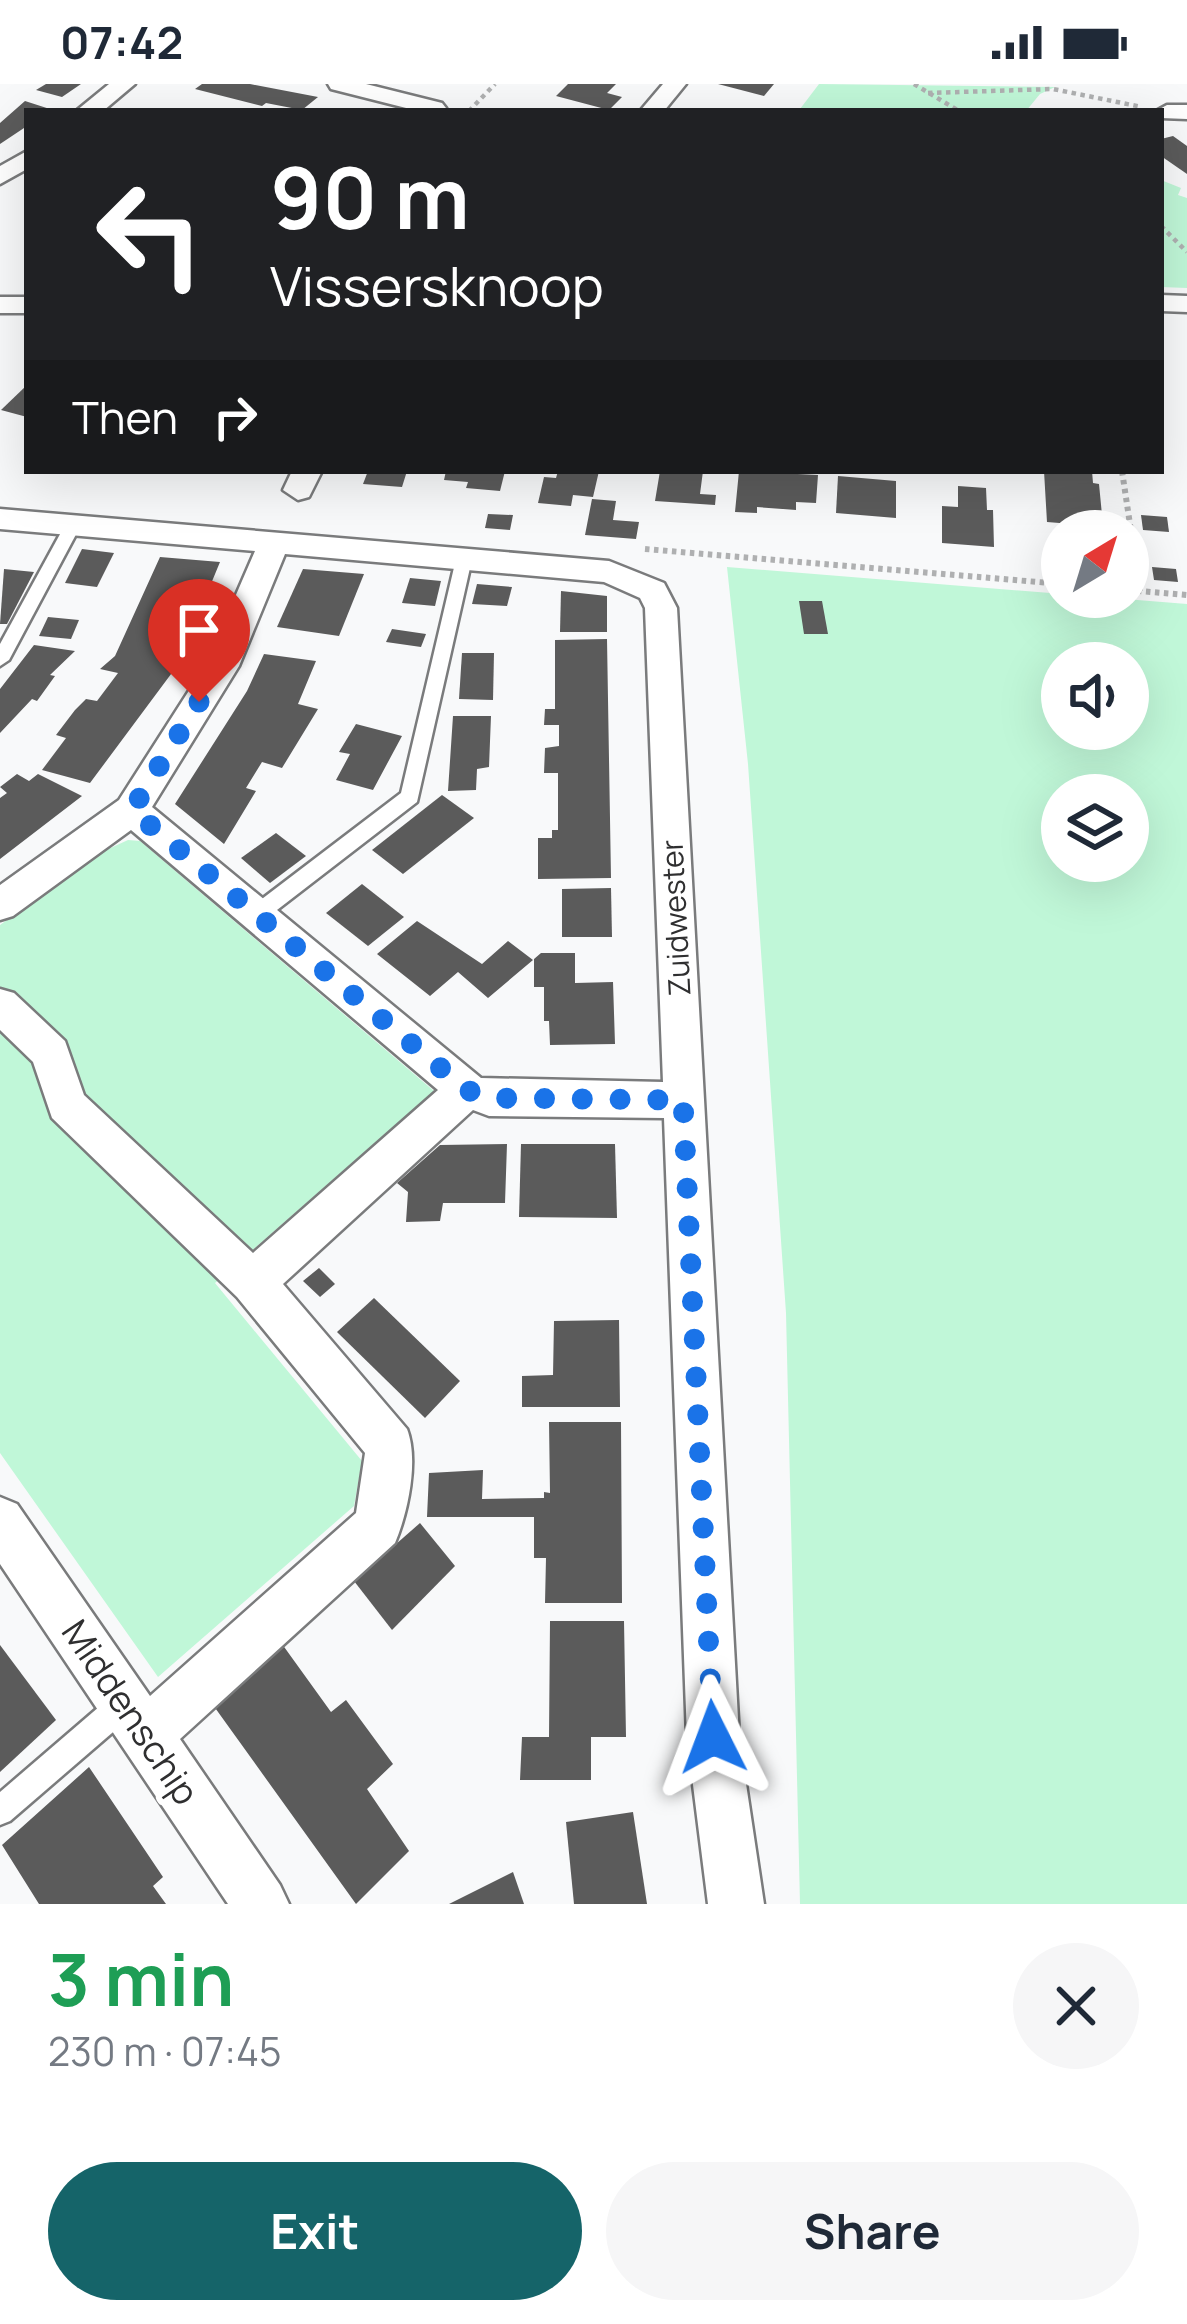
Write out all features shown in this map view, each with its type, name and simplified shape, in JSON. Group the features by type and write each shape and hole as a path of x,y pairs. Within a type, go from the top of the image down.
{"street":[{"path":"92,108 124,84"},
{"path":"339,84 434,108"},
{"path":"655,108 675,84"},
{"name":"Zuidwester","path":"0,519 609,572 652,591 661,608 713,1737 736,1904"},
{"path":"0,905 132,810 222,666 275,542"},
{"path":"132,810 467,1090 489,1098 683,1100"},
{"path":"0,1005 51,1053 66,1105 253,1282 390,1446 378,1526 135,1719"},
{"path":"253,1282 467,1090"},
{"name":"Middenschip","path":"0,1521 261,1904"}],"lane":[{"path":"0,660 73,525"},
{"path":"257,914 410,797 464,559"},
{"path":"0,1811 135,1719"}],"path":[{"path":"472,108 495,84"},
{"path":"914,84 954,108"},
{"path":"928,93 1053,89 1155,108"},
{"path":"1164,229 1187,252"},
{"path":"1174,238 1187,234"},
{"path":"1122,474 1128,510"},
{"path":"638,549 1041,582"},
{"path":"1149,592 1187,595"}],"green space":[{"path":"819,84 1055,87 1040,94 1028,108 801,108"},
{"path":"1164,181 1181,188 1178,195 1187,198 1187,288 1164,287"},
{"path":"727,567 1041,592 1041,618 1149,618 1149,601 1187,604 1187,1904 800,1904 786,1313 748,764"},
{"path":"128,840 140,841 434,1091 215,1283 362,1461 354,1506 158,1677 0,1453 0,925 104,851"}],"building":[{"path":"46,84 81,84 62,97 36,90"},
{"path":"202,84 250,84 318,97 304,108 292,108 262,106 195,89"},
{"path":"568,84 616,84 607,93 622,97 611,108 601,108 556,96"},
{"path":"718,84 774,84 764,96"},
{"path":"25,101 47,108 24,108 24,128 0,144 0,123"},
{"path":"1173,136 1187,146 1187,174 1164,158 1164,138"},
{"path":"24,388 24,416 1,410"},
{"path":"367,474 406,474 402,487 363,484"},
{"path":"445,474 504,474 500,491 466,488 468,482 444,480"},
{"path":"557,474 598,474 593,497 573,495 571,506 538,503 544,477 556,478"},
{"path":"660,474 703,474 700,494 716,495 715,505 655,501"},
{"path":"739,474 818,475 816,503 796,502 796,510 757,507 757,513 735,512"},
{"path":"1044,474 1092,474 1093,483 1099,484 1102,510 1046,510"},
{"path":"838,476 896,481 896,518 836,513"},
{"path":"958,486 986,488 987,510 993,510 994,547 942,543 942,506 958,507"},
{"path":"592,499 616,501 613,520 639,522 636,539 585,535"},
{"path":"488,514 513,515 510,530 485,528"},
{"path":"1149,516 1167,517 1169,532 1149,530"},
{"path":"82,549 114,553 97,587 65,583"},
{"path":"160,557 220,562 177,666 90,783 42,770 66,738 56,735 75,710 86,699 97,701 118,673 100,669 115,656"},
{"path":"1152,567 1176,569 1178,582 1154,580"},
{"path":"4,569 34,572 7,624 0,624"},
{"path":"303,569 364,574 339,636 277,627"},
{"path":"410,578 441,581 435,606 402,603"},
{"path":"477,584 512,587 507,606 472,604"},
{"path":"561,591 607,596 607,632 560,632"},
{"path":"799,601 822,601 828,634 804,634"},
{"path":"48,617 79,620 71,639 39,636"},
{"path":"392,629 426,634 421,647 386,642"},
{"path":"607,639 611,878 538,879 538,838 552,838 552,830 558,830 558,773 544,773 545,748 559,746 559,725 544,725 545,709 555,709 555,640"},
{"path":"34,645 75,651 50,675 55,676 37,701 32,699 0,733 0,689"},
{"path":"462,653 494,653 493,700 459,699"},
{"path":"264,654 316,661 298,704 318,709 282,768 262,762 246,788 256,791 224,844 175,804 247,691"},
{"path":"453,716 491,716 489,767 477,769 476,790 448,791"},
{"path":"356,724 402,736 373,790 336,780 350,754 339,752"},
{"path":"17,774 29,781 38,774 82,796 0,859 0,798 7,793 0,787"},
{"path":"442,795 474,818 403,874 372,850"},
{"path":"276,833 306,856 270,883 241,858"},
{"path":"362,884 404,917 368,946 326,913"},
{"path":"611,888 612,937 562,937 562,889"},
{"path":"417,921 482,964 508,941 533,960 488,998 458,972 430,996 377,954"},
{"path":"541,953 575,953 575,983 613,982 615,1044 550,1045 544,987 534,987 534,959"},
{"path":"507,1144 505,1203 443,1203 440,1221 406,1222 408,1192 397,1183 440,1145"},
{"path":"521,1144 615,1144 617,1218 519,1217"},
{"path":"319,1268 335,1284 320,1297 303,1281"},
{"path":"374,1298 460,1381 425,1418 337,1332"},
{"path":"619,1320 620,1407 522,1407 522,1376 553,1375 554,1321"},
{"path":"549,1422 621,1422 622,1603 545,1603 546,1558 534,1558 534,1517 427,1517 429,1473 483,1470 482,1499 544,1498 544,1492 550,1493"},
{"path":"420,1523 455,1566 392,1630 354,1581"},
{"path":"550,1621 624,1621 626,1737 591,1737 591,1780 520,1780 522,1737 549,1737"},
{"path":"282,1644 331,1712 346,1700 393,1764 367,1789 409,1851 356,1904 213,1705"},
{"path":"0,1645 56,1720 0,1772"},
{"path":"89,1767 163,1877 153,1886 166,1904 39,1904 2,1845"},
{"path":"633,1812 647,1904 574,1904 566,1822"},
{"path":"513,1872 524,1904 449,1904"}],"route":[{"path":"199,702 132,810 467,1090 489,1098 683,1100 713,1737"}]}
